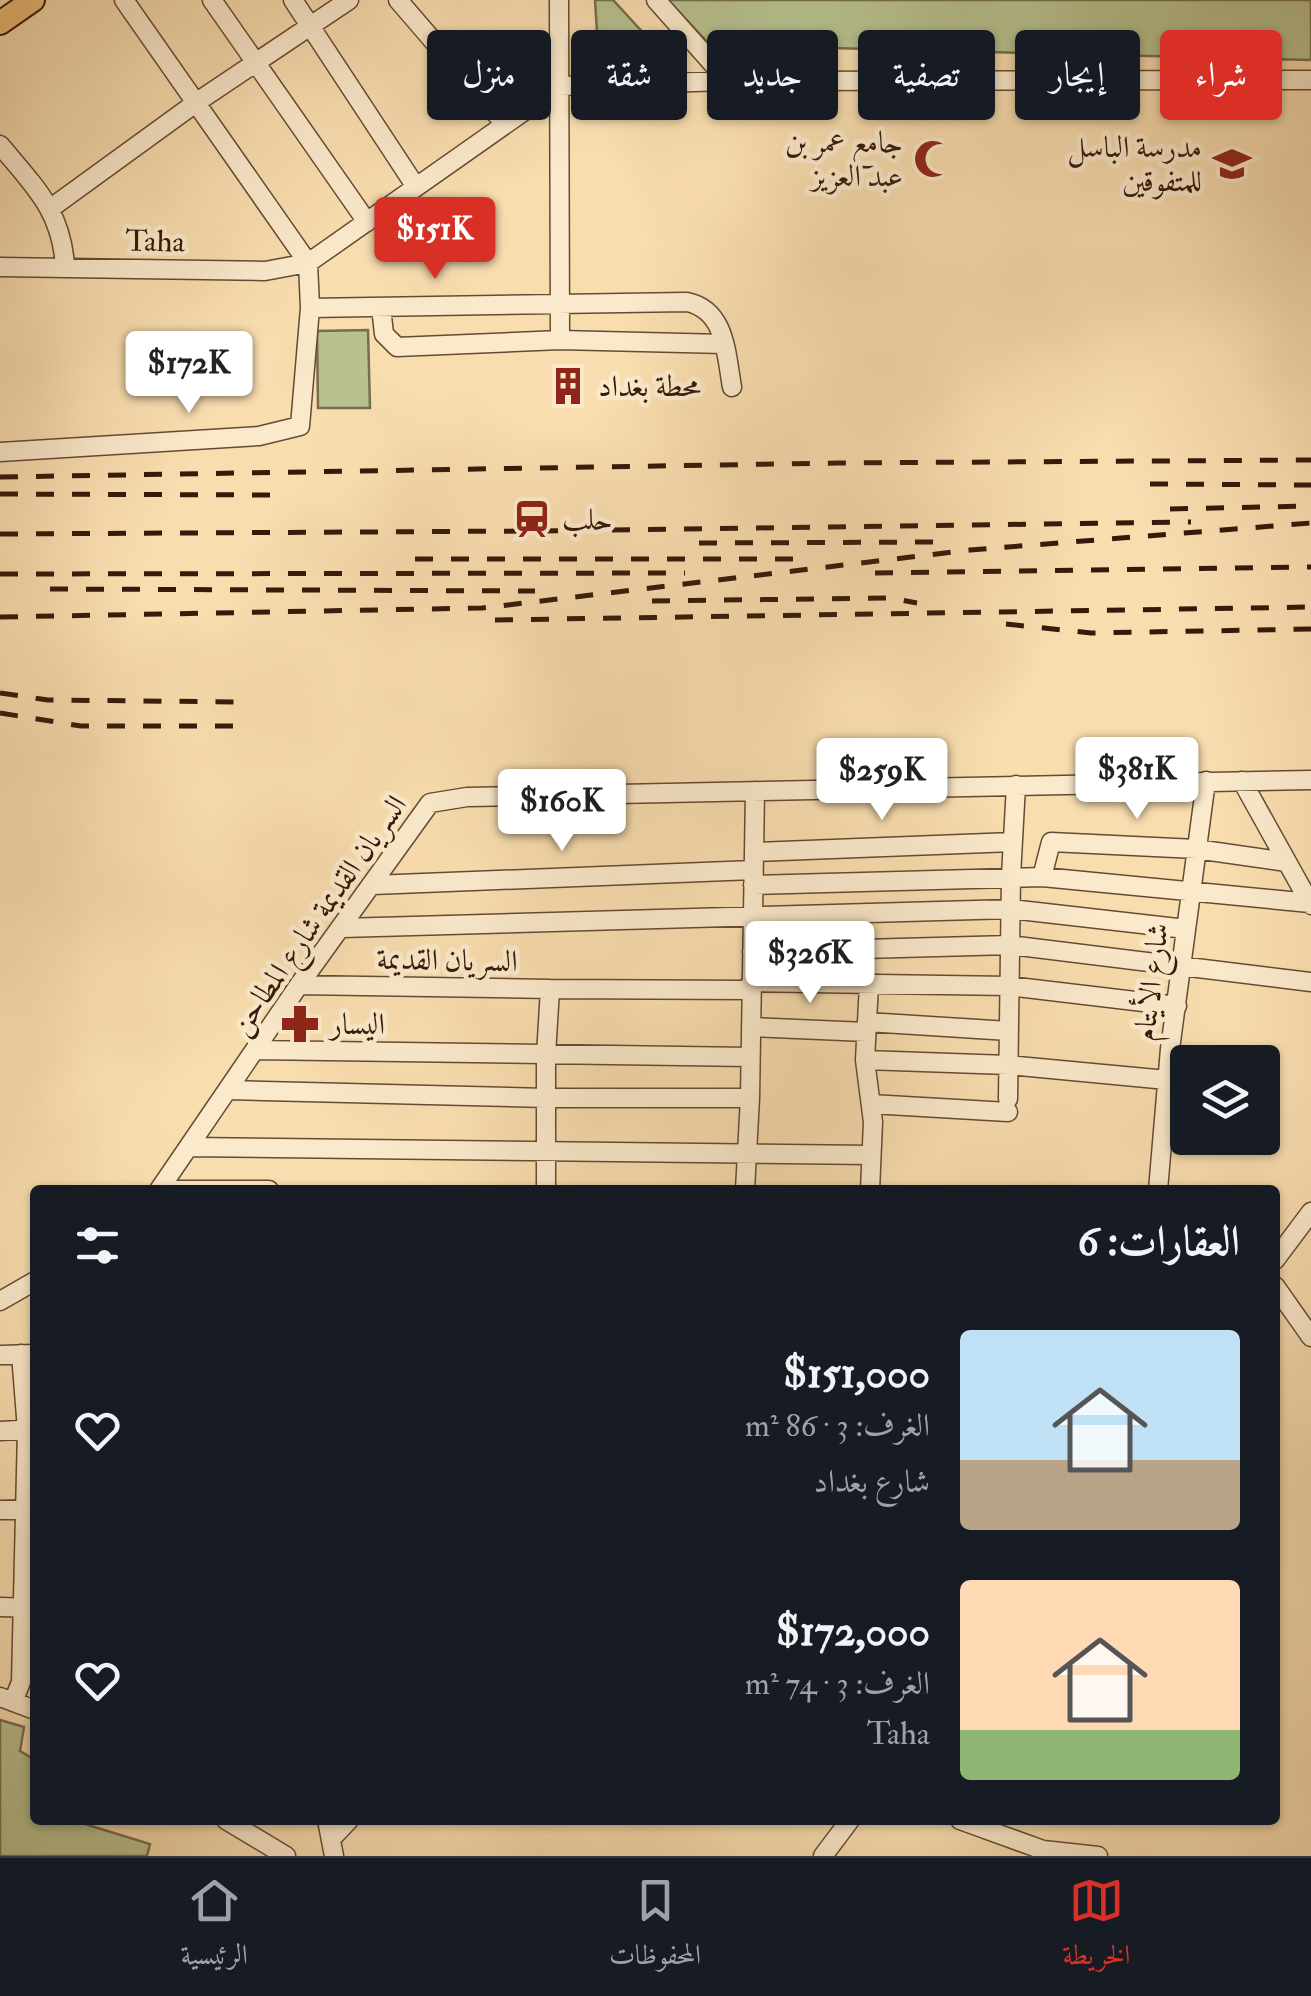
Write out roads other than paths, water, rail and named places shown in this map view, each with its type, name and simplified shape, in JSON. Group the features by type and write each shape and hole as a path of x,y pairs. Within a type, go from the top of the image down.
{"main road":[{"path":"0,23 33,0"}],"street":[{"path":"0,452 259,436 300,426 310,308 308,263 124,0"},
{"path":"212,0 368,222"},
{"path":"292,0 416,186"},
{"path":"51,208 197,102 349,0"},
{"path":"398,0 504,123"},
{"path":"559,0 560,340"},
{"path":"656,0 707,57"},
{"path":"838,81 1311,80"},
{"path":"308,263 560,86 707,82"},
{"path":"0,145 51,208 64,239 65,267"},
{"name":"Taha","path":"0,267 266,271 308,263"},
{"path":"310,308 699,304 718,324 732,387"},
{"path":"382,307 384,334 396,347 560,340 724,344"},
{"name":"السريان القديمة شارع المطاحن","path":"163,1185 299,985 430,803 468,796 1311,780"},
{"name":"شارع الأيتام","path":"1158,1185 1167,1080 1206,781"},
{"path":"1242,782 1310,904"},
{"path":"871,1104 1008,1106 1016,785"},
{"path":"745,1185 755,791"},
{"path":"373,886 754,869 1013,842"},
{"path":"1042,877 1051,842 1196,849 1287,862"},
{"path":"754,869 1042,877 1310,904"},
{"path":"342,928 1010,909 1186,929"},
{"path":"752,952 1010,945 1311,982"},
{"path":"869,984 865,1060 871,1104 870,1185"},
{"name":"السريان القديمة","path":"299,985 550,989 546,1185"},
{"path":"550,989 1009,986 1178,1006"},
{"path":"751,1027 1009,1030"},
{"path":"256,1050 750,1056"},
{"path":"865,1060 1008,1065 1167,1080"},
{"path":"229,1090 546,1098 750,1098"},
{"path":"190,1147 871,1155"},
{"path":"1280,1253 1311,1212"},
{"path":"0,1301 30,1284"},
{"path":"1280,1293 1311,1336"},
{"path":"0,1355 28,1354 30,1405"},
{"path":"0,1431 30,1430"},
{"path":"0,1510 30,1509 29,1607 21,1682 7,1700"},
{"path":"0,1607 29,1607"},
{"path":"234,1825 286,1856"},
{"path":"823,1856 846,1825"},
{"path":"974,1825 1043,1850 1098,1856"}],"railway":[{"path":"0,477 837,463 1311,460"},
{"path":"1150,484 1311,485"},
{"path":"0,494 285,495"},
{"path":"1170,509 1311,506"},
{"path":"0,534 1191,522"},
{"path":"0,617 482,608 970,550 1311,523"},
{"path":"699,543 939,542"},
{"path":"415,559 805,559"},
{"path":"875,573 1311,567"},
{"path":"0,574 685,573"},
{"path":"50,589 535,591"},
{"path":"652,601 890,598 917,603"},
{"path":"495,620 1311,607"},
{"path":"1006,624 1091,633 1311,629"},
{"path":"0,693 48,700 245,702"},
{"path":"0,713 81,726 249,726"}],"place":[{"name":"جامع عمر بن عبد العزيز","path":"933,159"},
{"name":"مدرسة الباسل للمتفوقين","path":"1232,164"},
{"name":"محطة بغداد","path":"568,386"},
{"name":"حلب","path":"532,519"},
{"name":"اليسار","path":"300,1024"}]}
